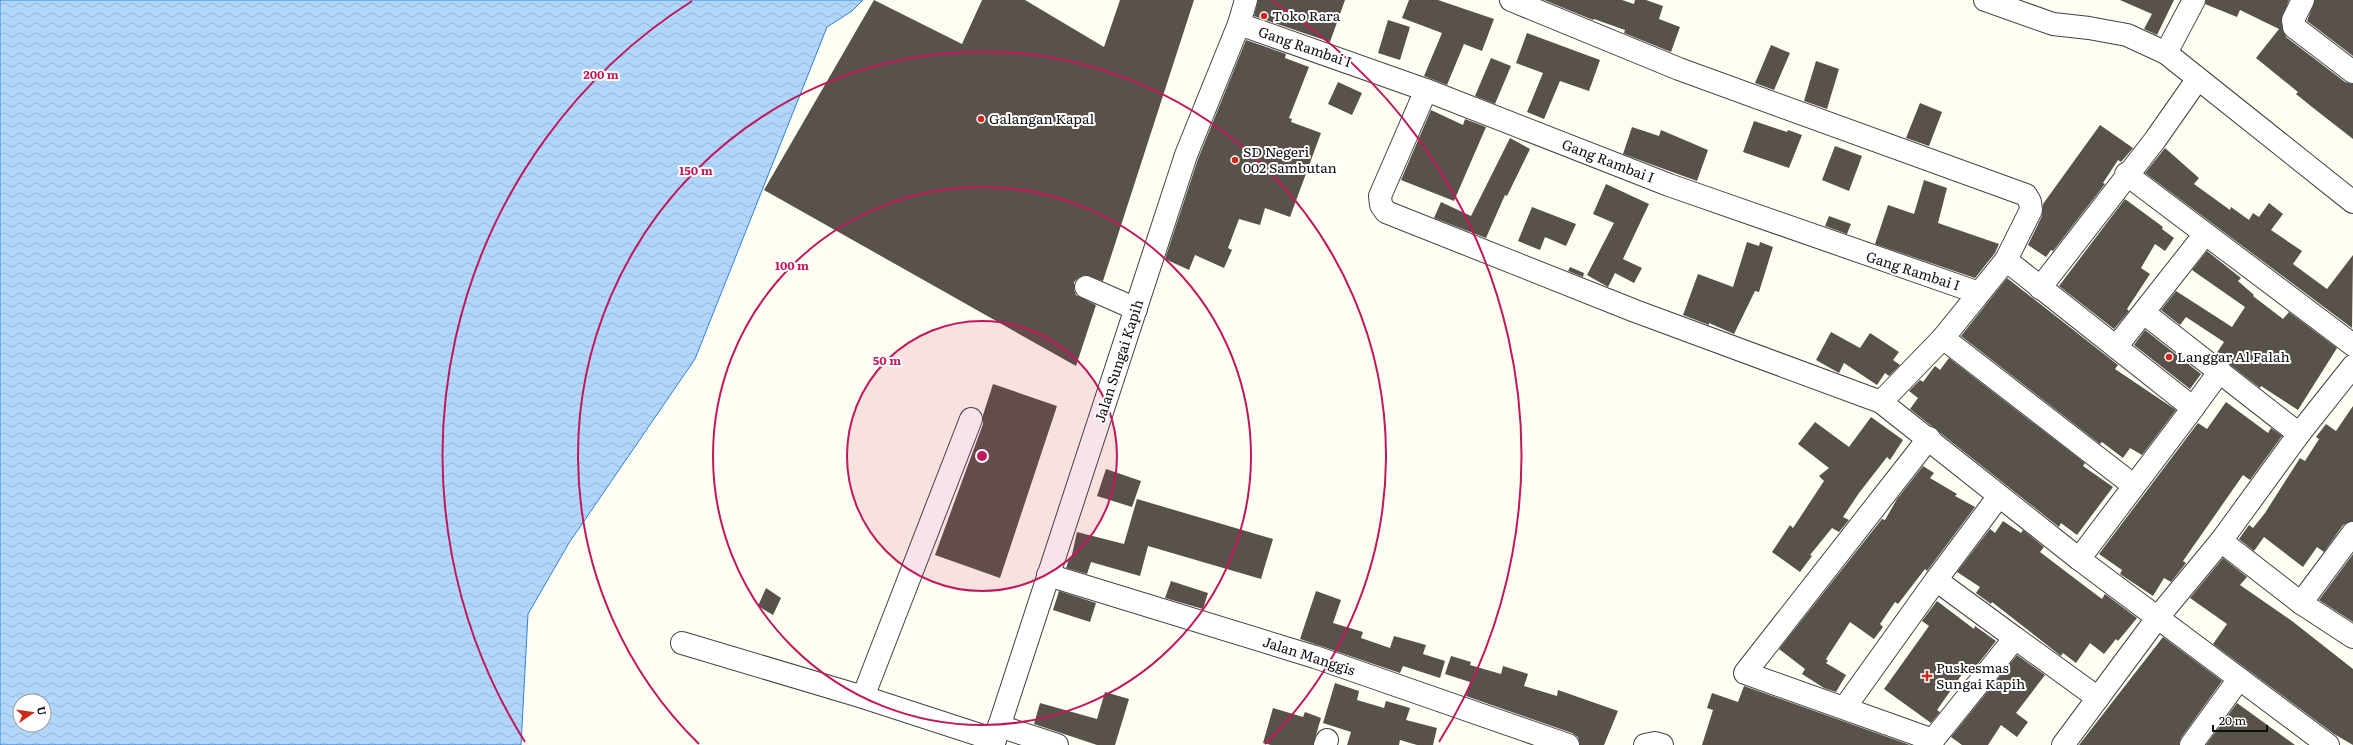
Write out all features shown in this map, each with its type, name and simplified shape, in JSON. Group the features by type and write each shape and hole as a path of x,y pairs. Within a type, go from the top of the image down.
{"street":[{"name":"Jalan Sungai Kapih","path":"996,737 1186,155 1239,24 1246,0"},
{"path":"1511,0 1679,69 2026,195 2030,202 2031,210 2006,260 1943,338 1882,402"},
{"path":"1986,0 2053,24 2089,28 2127,35 2166,54 2353,202"},
{"path":"2166,54 2194,0"},
{"path":"2303,0 2293,20 2294,27 2353,72"},
{"name":"Gang Rambai I","path":"1239,24 1426,90 1669,185 1979,293"},
{"path":"2040,288 2126,174 2155,140 2197,80"},
{"path":"1426,90 1380,196 1381,205 1386,212 1635,311 1882,402 2079,559 2328,745"},
{"path":"2126,174 2353,345"},
{"path":"2116,347 2205,234"},
{"path":"2006,260 2193,408"},
{"path":"1086,287 1136,309"},
{"path":"2144,313 2299,434"},
{"path":"1943,338 2052,420 2133,485"},
{"path":"2064,745 2158,617 2221,541 2299,434 2353,366"},
{"path":"2079,559 2220,371"},
{"path":"863,697 971,419"},
{"path":"1929,438 1745,673 1845,707 1932,743 2015,638"},
{"path":"1845,707 1936,580 1999,496"},
{"path":"2301,603 2353,533"},
{"path":"2221,541 2301,603 2353,637"},
{"name":"Jalan Manggis","path":"1048,575 1316,657 1568,745"},
{"path":"1936,580 2098,698"},
{"path":"682,643 996,737 1057,745"},
{"path":"2191,745 2239,679"},
{"path":"1645,745 1655,743 1662,745"}],"water":[{"path":"0,0 863,0 852,11 827,27 695,359 569,543 528,614 521,745 0,745"}],"building":[{"name":"Galangan Kapal","path":"874,0 962,44 982,0 1025,0 1104,47 1120,0 1194,0 1103,281 1085,275 1079,277 1074,282 1076,295 1096,305 1076,366 764,190"},
{"path":"1258,0 1345,0 1330,42 1254,16"},
{"path":"1409,0 1438,0 1494,19 1482,51 1464,44 1447,85 1424,76 1442,33 1402,18"},
{"path":"1544,0 1622,0 1634,4 1635,0 1646,0 1663,6 1659,19 1680,27 1671,52 1624,33 1625,30 1594,19 1593,20"},
{"path":"2120,0 2174,0 2157,35 2144,29 2152,14"},
{"path":"2206,0 2289,0 2281,21 2286,37 2345,82 2353,84 2353,139 2296,94 2298,92 2256,58 2279,29 2240,10 2237,17 2205,4"},
{"path":"2315,0 2353,0 2353,56 2307,21"},
{"path":"1388,20 1410,27 1400,60 1378,53"},
{"path":"1527,33 1600,60 1589,91 1560,81 1544,119 1527,112 1543,73 1516,63"},
{"path":"1246,40 1286,54 1285,58 1309,67 1289,118 1292,119 1291,122 1321,133 1290,217 1265,208 1260,225 1239,219 1228,248 1232,250 1224,268 1195,255 1189,270 1165,259 1198,159"},
{"path":"1771,45 1790,53 1774,90 1755,83"},
{"path":"1491,58 1511,66 1495,104 1475,96"},
{"path":"1816,61 1839,69 1827,109 1804,101"},
{"path":"1338,82 1362,93 1352,115 1328,104"},
{"path":"1920,103 1942,112 1929,146 1906,138"},
{"path":"1431,110 1463,125 1465,119 1486,127 1454,201 1401,180"},
{"path":"1754,121 1787,132 1788,130 1802,135 1789,168 1743,152"},
{"path":"2100,125 2133,148 2121,162 2118,160 2103,183 2105,184 2053,251 2051,250 2046,257 2028,245 2042,216 2043,204"},
{"path":"1632,127 1659,136 1661,130 1708,150 1697,181 1623,154"},
{"path":"1510,138 1530,149 1507,196 1505,195 1486,238 1434,218 1441,202 1471,216"},
{"path":"1835,146 1862,156 1849,191 1822,180"},
{"path":"2165,148 2199,178 2194,184 2230,210 2231,207 2249,220 2253,213 2259,217 2269,203 2283,214 2271,230 2302,251 2293,264 2327,289 2353,255 2352,328 2145,173"},
{"path":"1924,180 1947,188 1938,223 1999,244 1995,253 1975,278 1875,244 1888,205 1914,214"},
{"path":"1606,184 1649,204 1623,259 1642,268 1634,283 1615,273 1608,287 1587,275 1614,223 1593,214"},
{"path":"2125,199 2163,227 2162,229 2174,238 2165,251 2155,244 2141,268 2150,274 2127,309 2129,311 2114,329 2059,286"},
{"path":"1532,207 1576,224 1566,246 1545,237 1540,250 1518,241"},
{"path":"1829,216 1851,224 1847,234 1825,226"},
{"path":"1747,242 1759,246 1760,242 1773,247 1759,292 1755,291 1734,334 1709,323 1709,325 1683,315 1698,274 1733,287"},
{"path":"2207,251 2241,278 2238,281 2254,295 2253,296 2283,319 2289,312 2337,348 2298,410 2261,386 2260,388 2216,354 2224,342 2186,317 2180,325 2161,310 2176,291 2232,327 2245,307 2192,270"},
{"path":"1570,267 1584,273 1583,277 1568,271"},
{"path":"2007,278 2118,365 2115,369 2176,410 2142,455 2130,448 2123,458 2102,442 2100,444 1961,336"},
{"name":"Langgar Al Falah","path":"2145,330 2201,374 2190,389 2134,345"},
{"path":"1831,332 1860,348 1870,333 1899,352 1893,360 1900,365 1889,376 1885,373 1877,385 1844,363 1839,373 1816,360"},
{"path":"1949,358 2085,463 2083,466 2113,487 2077,535 2061,523 2059,527 1910,409 1918,398 1909,391 1920,380 1923,382 1935,366 1940,370"},
{"path":"993,384 1057,406 1000,578 935,555 983,424 983,415"},
{"path":"2226,402 2268,433 2271,428 2282,436 2250,480 2243,475 2183,561 2186,563 2171,582 2164,578 2153,596 2120,574 2122,570 2099,554 2198,423 2207,429"},
{"path":"2353,406 2353,521 2343,525 2324,552 2317,547 2303,567 2264,537 2254,551 2239,539 2249,525 2253,528 2265,513 2300,458 2305,461 2319,439 2316,437 2326,424 2336,431"},
{"path":"1871,417 1903,440 1890,460 1887,457 1859,493 1843,517 1849,520 1839,532 1832,528 1810,555 1812,556 1800,572 1772,552 1790,525 1793,528 1824,481 1819,476 1829,468 1798,444 1815,422 1849,447"},
{"path":"1923,466 1934,473 1930,478 1957,494 1955,496 1975,507 1927,571 1925,569 1898,604 1895,602 1880,624 1883,627 1874,639 1850,622 1826,659 1828,661 1826,663 1846,675 1836,692 1824,688 1802,674 1805,669 1779,649 1882,519 1885,520 1897,499"},
{"path":"1106,469 1141,481 1132,507 1097,496"},
{"path":"1137,499 1273,539 1261,579 1148,546 1140,576 1091,562 1087,574 1066,568 1069,559 1071,559 1077,532 1124,544"},
{"path":"2003,521 2021,533 2023,530 2044,547 2040,552 2102,599 2105,594 2137,618 2118,641 2116,639 2104,654 2090,643 2076,663 2063,653 2061,656 1992,602 1991,604 1976,593 1980,587 1957,572 1990,529 1995,533"},
{"path":"2353,554 2353,622 2319,600"},
{"path":"2223,558 2247,577 2240,585 2292,621 2353,669 2353,745 2334,734 2213,644 2227,624 2190,598"},
{"path":"1171,581 1208,593 1203,609 1165,598"},
{"path":"766,588 781,598 773,615 758,606"},
{"path":"1059,591 1096,603 1090,622 1053,610"},
{"path":"1316,591 1341,600 1333,623 1363,632 1361,638 1390,648 1394,636 1426,645 1423,654 1445,661 1440,678 1403,666 1400,673 1300,639"},
{"name":"Puskesmas Sungai Kapih","path":"1937,601 1974,629 1975,626 1996,641 1970,674 1965,670 1937,710 1940,712 1931,723 1884,689 1929,626 1922,621"},
{"path":"2163,637 2222,681 2181,738 2179,745 2079,745"},
{"path":"2017,655 2045,675 2016,713 2028,722 2017,737 2001,725 1988,745 1962,745 1951,737"},
{"path":"1451,656 1471,662 1470,665 1501,674 1503,666 1528,674 1524,686 1557,696 1558,690 1618,711 1604,745 1580,745 1578,737 1572,733 1466,696 1470,682 1445,674"},
{"path":"1335,683 1359,691 1357,700 1384,708 1386,701 1410,708 1406,720 1437,728 1433,745 1417,745 1400,740 1399,745 1347,745 1351,732 1323,723"},
{"path":"1744,686 1910,745 1702,745 1713,710 1707,708 1712,693 1738,702"},
{"path":"1105,692 1129,699 1115,745 1097,745 1034,724 1040,703 1097,719"},
{"path":"2237,703 2295,745 2206,745"},
{"path":"1273,708 1303,717 1305,712 1321,718 1313,745 1271,745 1263,743"}],"place":[{"name":"Toko Rara","path":"1264,16"},
{"name":"Galangan Kapal","path":"981,119"},
{"name":"SD Negeri 002 Sambutan","path":"1235,160"},
{"name":"Langgar Al Falah","path":"2169,357"},
{"name":"Puskesmas Sungai Kapih","path":"1927,676"}]}
